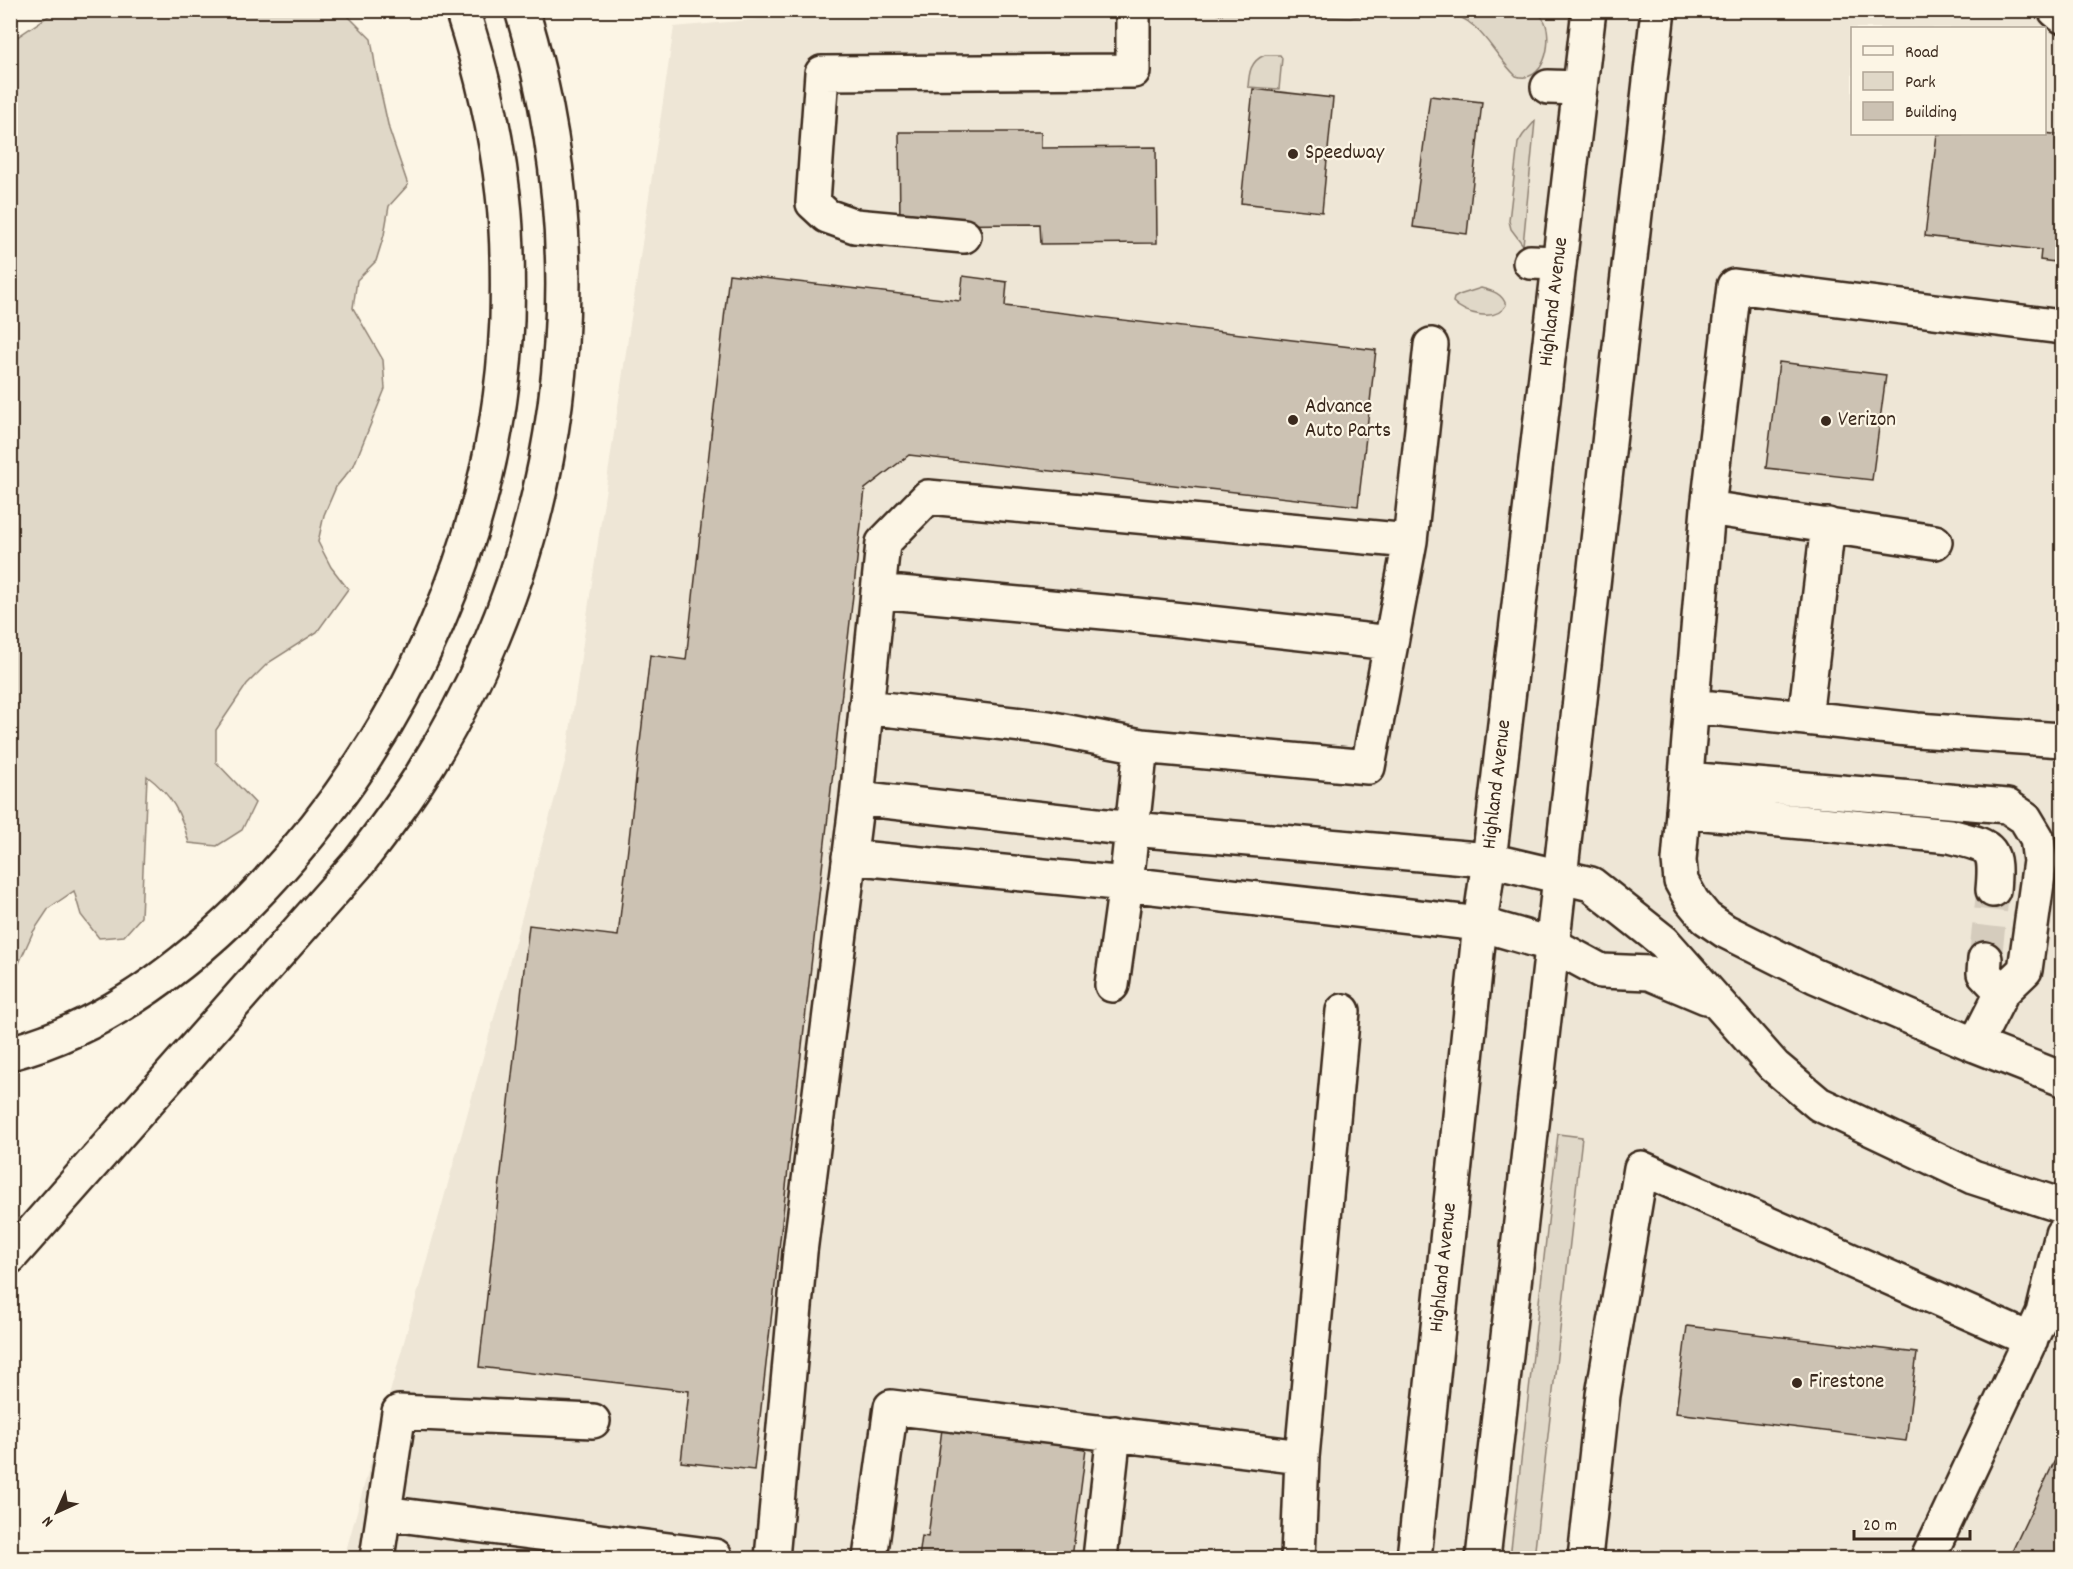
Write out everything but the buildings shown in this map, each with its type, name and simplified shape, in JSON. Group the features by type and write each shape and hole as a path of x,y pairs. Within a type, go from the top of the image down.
{"main road":[{"path":"10,1053 66,1033 142,991 215,934 249,901 315,828 346,788 396,707 437,624 468,542 491,452 500,403 508,297 505,216 496,147 487,96 462,10"},
{"path":"10,1257 360,861 393,819 446,734 486,652 505,606 534,515 555,409 561,354 563,246 559,192 541,80 522,10"},
{"path":"964,236 855,226 827,216 813,202 822,73 1133,71 1133,10"},
{"name":"Highland Avenue","path":"1414,1558 1479,924 1490,860 1544,262 1563,87 1589,10"},
{"path":"1483,1558 1658,10"},
{"path":"2055,10 2062,16"},
{"path":"2062,327 1734,286 1708,508 1679,861 1681,881 1692,901 1706,918 1725,931 1815,976 1975,1045 2062,1079"},
{"path":"866,707 1048,728 1141,746 1368,767 1410,541 1431,345"},
{"path":"772,1558 800,1252 857,798 883,543 928,496 1410,541"},
{"path":"1708,508 1935,542"},
{"path":"1805,718 1828,525"},
{"path":"878,591 1136,615 1391,643"},
{"path":"1692,706 1917,730 2062,740"},
{"path":"1112,985 1141,746"},
{"path":"1686,779 2007,806 2025,818 2037,838 2040,861 2025,970 2002,992 1975,1045"},
{"path":"857,798 1132,829 1490,860 1591,884 1664,942 1713,1000 1774,1066 1819,1104 1973,1177 2062,1206"},
{"path":"1683,811 1950,836 1981,844 1990,852 1995,864 1993,890"},
{"path":"849,857 1126,884 1479,924 1553,945 1601,970 1649,973 1713,1000"},
{"path":"1985,959 1984,973 2002,992"},
{"path":"1298,1558 1302,1457 1343,1011"},
{"path":"1585,1558 1603,1395 1641,1168 2046,1325"},
{"path":"1928,1558 2046,1325 2062,1234"},
{"path":"870,1558 891,1407 1302,1457"},
{"path":"377,1558 399,1412 593,1421"},
{"path":"1100,1558 1114,1433"},
{"path":"384,1513 715,1556 715,1558"}],"shaded area":[{"path":"855,10 2062,11 2062,1558 344,1558 566,758 674,27"}],"green space":[{"path":"1216,10 1364,11 1359,16 1350,18 1279,14 1217,14"},
{"path":"56,11 343,11 371,39 389,129 408,185 389,206 384,235 376,261 357,280 353,308 383,360 385,389 354,465 336,487 324,515 318,542 331,567 348,589 317,632 268,663 247,684 216,730 216,762 255,803 242,830 217,846 189,843 174,805 163,790 147,776 141,917 124,936 99,938 81,915 74,891 49,908 33,932 11,981 10,42"},
{"path":"1443,11 1536,11 1544,21 1548,40 1540,68 1526,77 1516,76 1476,28 1456,15"},
{"path":"1265,55 1280,55 1282,58 1279,89 1248,87 1253,64"},
{"path":"1535,121 1523,245 1511,229 1509,221 1518,143"},
{"path":"1481,288 1502,298 1506,305 1501,311 1495,314 1480,315 1465,310 1453,302 1454,298 1459,295"},
{"path":"1558,1134 1582,1137 1534,1558 1510,1558"}],"tunnel":[{"path":"1985,959 1993,890"}],"place":[{"name":"Speedway","path":"1293,154"},
{"name":"Advance Auto Parts","path":"1293,420"},
{"name":"Verizon","path":"1826,421"},
{"name":"Firestone","path":"1797,1383"}]}
